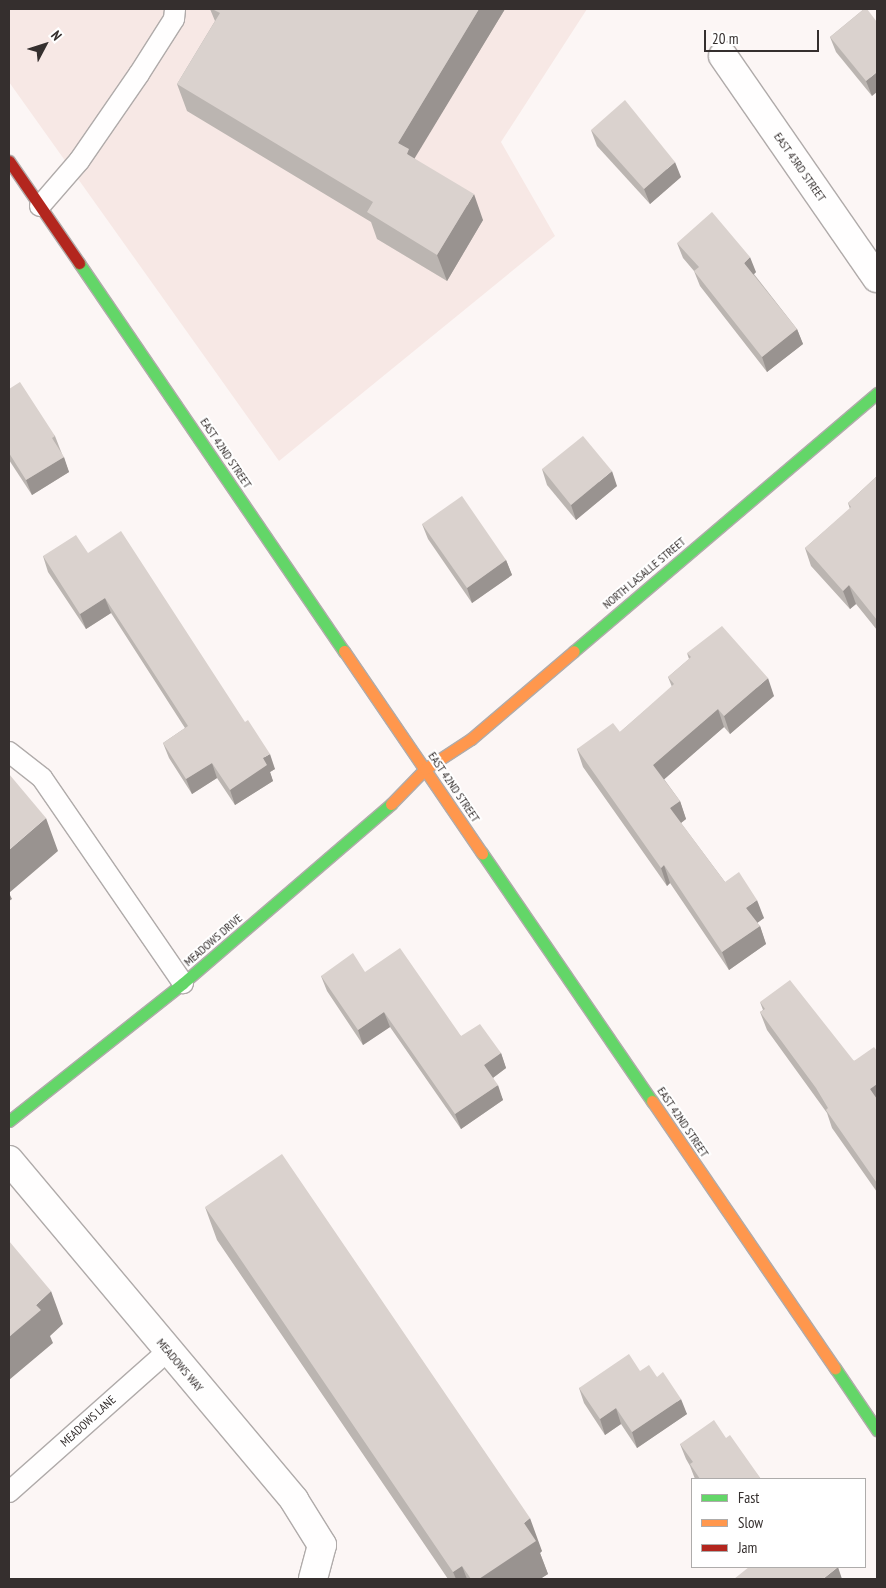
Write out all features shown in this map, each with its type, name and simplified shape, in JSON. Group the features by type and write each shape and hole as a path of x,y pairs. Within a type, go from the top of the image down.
{"street":[{"name":"EAST 43RD STREET","path":"723,56 877,278"},
{"name":"EAST 42ND STREET","path":"9,161 877,1430"},
{"name":"NORTH LASALLE STREET","path":"425,769 471,739 877,393"},
{"name":"MEADOWS DRIVE","path":"9,1121 183,983 382,812 425,769"},
{"name":"MEADOWS WAY","path":"9,1160 294,1500 322,1545 313,1579"}],"lane":[{"path":"40,206 80,161 174,19 175,9"},
{"path":"9,752 42,778 183,983"},
{"name":"MEADOWS LANE","path":"9,1492 168,1351"}],"shaded area":[{"path":"9,9 587,9 501,142 555,236 279,461 9,82"}],"building":[{"path":"212,9 479,9 398,143 409,149 407,154 474,194 437,255 367,212 373,202 177,84 220,13"},
{"path":"864,9 867,9 877,22 877,72 866,81 830,37"},
{"path":"625,100 675,162 644,189 591,130"},
{"path":"712,212 750,257 744,263 797,329 762,357 694,271 699,267 677,243"},
{"path":"20,382 55,436 52,438 64,457 26,480 9,453 9,389"},
{"path":"583,436 612,471 571,505 542,469"},
{"path":"877,476 877,620 849,585 843,591 805,548 851,507 848,503"},
{"path":"462,496 506,560 467,588 422,524"},
{"path":"121,531 245,722 248,720 270,754 263,758 267,765 230,790 212,763 186,779 163,743 188,726 105,598 80,614 43,556 76,535 88,553"},
{"path":"722,626 768,678 724,716 718,709 653,765 680,801 670,808 725,882 739,872 757,900 746,908 760,926 722,952 664,865 661,868 577,749 613,723 620,732 674,684 668,677 691,657 687,653"},
{"path":"9,774 46,818 9,850"},
{"path":"400,948 461,1036 480,1024 501,1053 484,1065 498,1085 455,1114 384,1012 358,1030 321,976 353,953 365,972"},
{"path":"790,980 854,1061 874,1047 877,1051 877,1084 870,1089 877,1099 877,1183 826,1110 828,1108 816,1088 760,1012 765,1009 760,1002"},
{"path":"282,1154 530,1518 524,1523 536,1541 479,1579 471,1579 462,1566 453,1572 205,1207"},
{"path":"9,1241 51,1291 36,1305 41,1310 9,1337"},
{"path":"629,1354 640,1371 649,1365 657,1377 663,1372 681,1399 632,1432 616,1408 600,1419 579,1388"},
{"path":"714,1420 726,1438 730,1435 760,1478 699,1478 690,1464 693,1462 680,1444"},
{"path":"748,1568 837,1568 823,1579 734,1579"}],"traffic: fast":[{"path":"79,263 344,651"},
{"path":"574,651 877,393"},
{"path":"9,1121 183,983 391,804"},
{"path":"482,853 652,1101"},
{"path":"835,1368 877,1430"}],"traffic: slow":[{"path":"344,651 482,853"},
{"path":"391,804 425,769 471,739 574,651"},
{"path":"652,1101 835,1368"}],"traffic: jam":[{"path":"9,161 79,263"}]}
